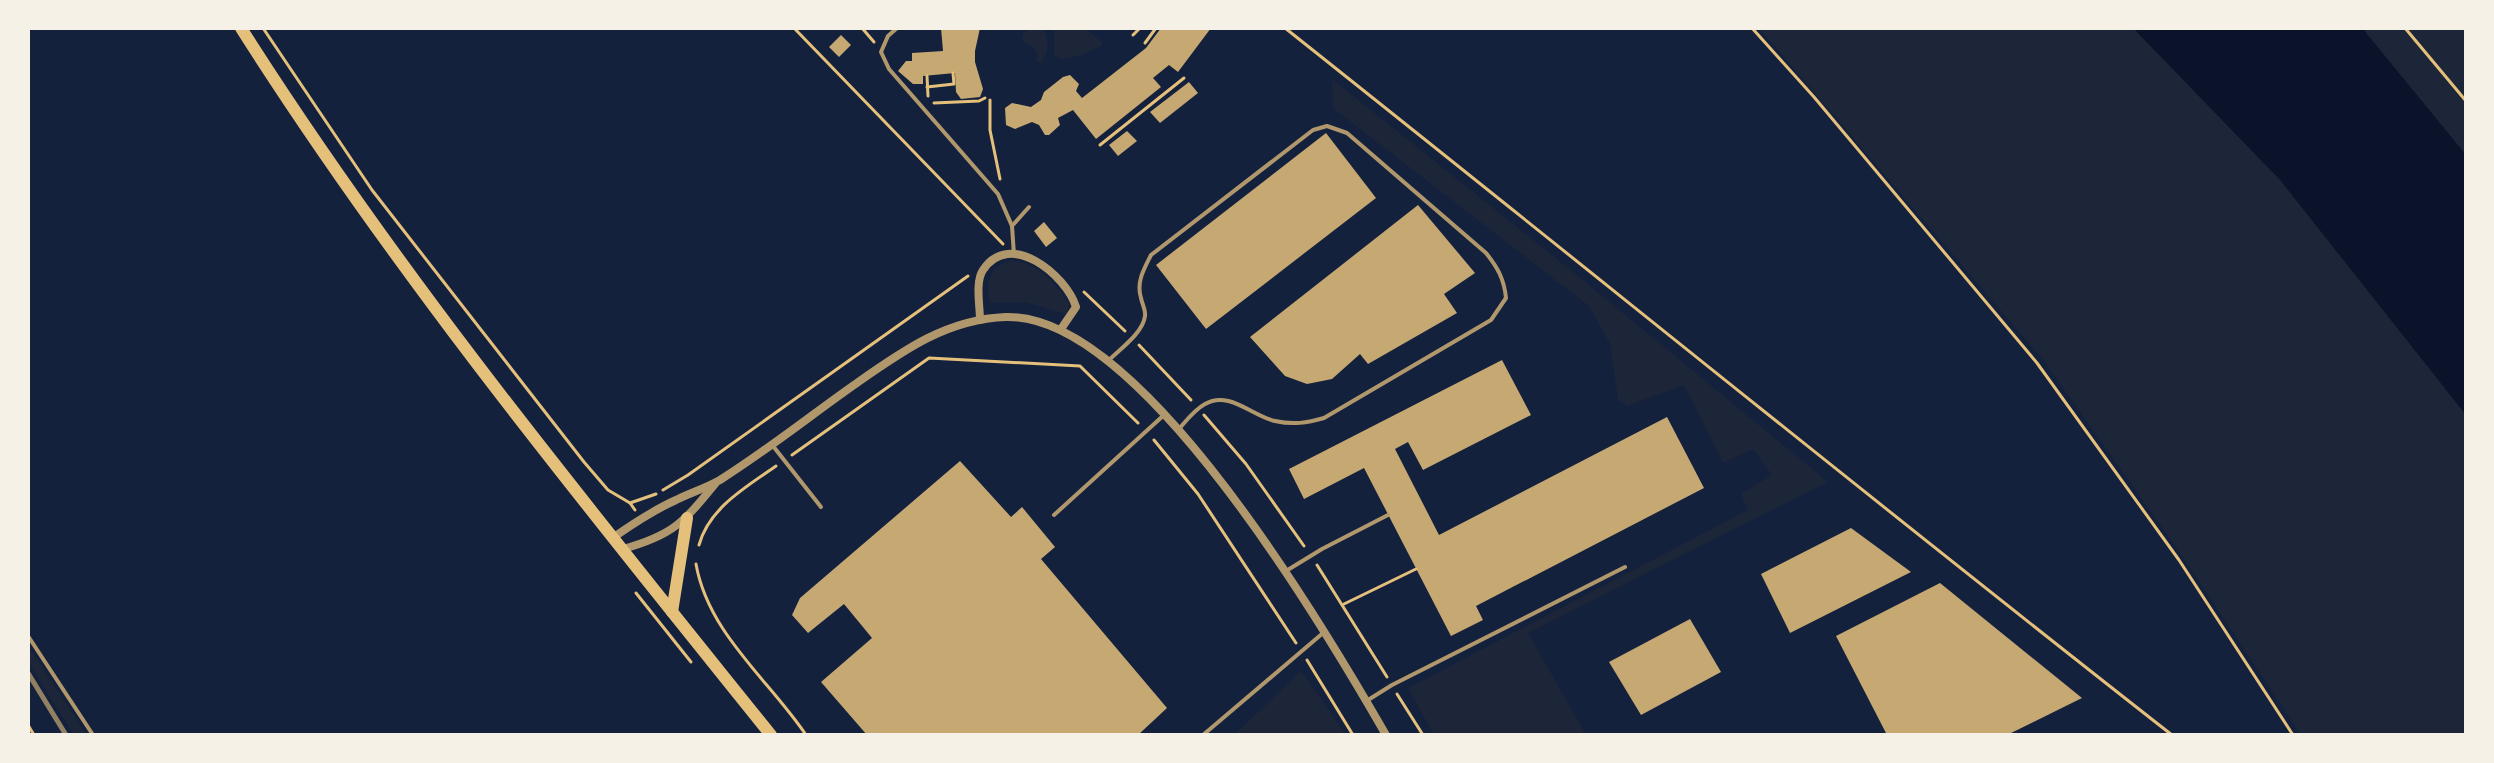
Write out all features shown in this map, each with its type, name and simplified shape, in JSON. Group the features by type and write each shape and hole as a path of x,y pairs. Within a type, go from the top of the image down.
{"main road":[{"path":"241,28 359,202 465,347 771,735"},
{"path":"672,612 687,518"}],"street":[{"path":"980,320 979,280 983,270 993,260 1010,252 1040,262 1073,298 1076,307 1061,329"},
{"path":"614,537 641,518 718,481 908,347 948,328 980,320 1028,318 1061,329 1109,360 1164,415 1247,515 1286,571 1386,735"},
{"path":"623,549 657,539 687,518 718,481"}],"lane":[{"path":"897,28 888,36 881,52 889,69 998,194 1012,226 1010,252"},
{"path":"1109,360 1140,328 1146,314 1139,295 1140,277 1151,255 1313,130 1327,126 1347,133 1486,253 1499,270 1505,283 1506,298 1491,320 1324,418 1306,424 1273,421 1227,400 1208,402 1198,408 1177,431"},
{"path":"1012,226 1029,207"},
{"path":"1054,515 1164,415"},
{"path":"771,444 821,507"},
{"path":"1286,571 1388,515"},
{"path":"1366,701 1625,567"},
{"path":"1203,735 1325,631"},
{"path":"28,636 93,735"}],"path":[{"path":"263,28 372,190 584,462 608,490 630,503 656,494 688,475 970,274"},
{"path":"794,28 1010,252"},
{"path":"862,28 881,52"},
{"path":"1133,35 1140,28"},
{"path":"1145,43 1156,28"},
{"path":"1285,28 2172,735"},
{"path":"1752,28 1814,97 2037,363 2179,560 2293,735"},
{"path":"2405,28 2466,101"},
{"path":"927,87 954,84 953,73"},
{"path":"927,76 929,103 987,99 1003,204"},
{"path":"1100,145 1184,78"},
{"path":"998,250 1010,252"},
{"path":"1081,289 1164,369 1246,464 1343,605 1423,735"},
{"path":"698,549 713,516 735,495 929,358 1080,366 1146,432 1198,494 1302,651 1353,735"},
{"path":"696,560 699,577 725,634 806,735"},
{"path":"1343,605 1416,569"},
{"path":"28,725 34,735"}],"shaded area":[{"path":"1031,28 1043,28 1046,37 1048,46 1041,63 1036,61 1038,56 1033,47 1022,41 1023,34"},
{"path":"1054,28 1084,28 1102,42 1101,46 1082,55 1061,59 1054,55"},
{"path":"1759,28 2265,28 2466,277 2466,735 2301,735 2185,560 2044,361"},
{"path":"2133,28 2362,28 2466,155 2466,415 2280,180"},
{"path":"2362,28 2466,28 2466,155"},
{"path":"1332,79 1828,482 1528,633 1586,735 1434,735 1408,688 1748,510 1741,494 1772,475 1753,449 1723,463 1684,385 1627,406 1618,399 1610,344 1589,306 1333,108"},
{"path":"1012,260 1038,270 1053,282 1069,305 1066,314 1025,302 990,302 988,287 991,275 999,266"},
{"path":"28,646 87,735 74,735 28,662"},
{"path":"1301,671 1346,735 1234,735"}],"building":[{"path":"941,28 980,28 975,62 983,89 980,97 961,99 956,92 955,73 923,76 923,84 913,84 898,71 906,61 912,61 912,53 943,51"},
{"path":"1161,28 1211,28 1178,72 1169,65 1153,78 1161,87 1096,139 1073,110 1058,118 1060,125 1049,135 1045,135 1039,125 1032,122 1015,129 1006,125 1005,108 1012,103 1031,107 1063,77 1070,75 1079,84 1076,91 1082,98 1146,48"},
{"path":"841,35 851,45 839,57 829,47"},
{"path":"1189,82 1198,93 1160,123 1150,112"},
{"path":"1127,131 1137,141 1118,156 1109,145"},
{"path":"1326,133 1376,198 1206,329 1156,265"},
{"path":"1418,205 1475,273 1444,294 1457,313 1368,364 1360,354 1332,379 1307,384 1285,376 1250,337"},
{"path":"1044,222 1057,238 1046,247 1034,231"},
{"path":"1502,360 1531,415 1423,470 1408,442 1395,449 1439,535 1667,417 1704,488 1476,606 1483,620 1451,636 1364,468 1304,499 1289,469"},
{"path":"960,461 1011,517 1022,507 1055,547 1041,559 1167,708 1138,735 867,735 821,682 872,638 844,604 808,633 792,615 800,598"},
{"path":"1851,528 1911,572 1790,633 1761,574"},
{"path":"1940,583 2082,698 2007,735 1887,735 1836,636"},
{"path":"1690,619 1721,672 1641,715 1609,662"}],"railway":[{"path":"28,673 66,735"}]}
